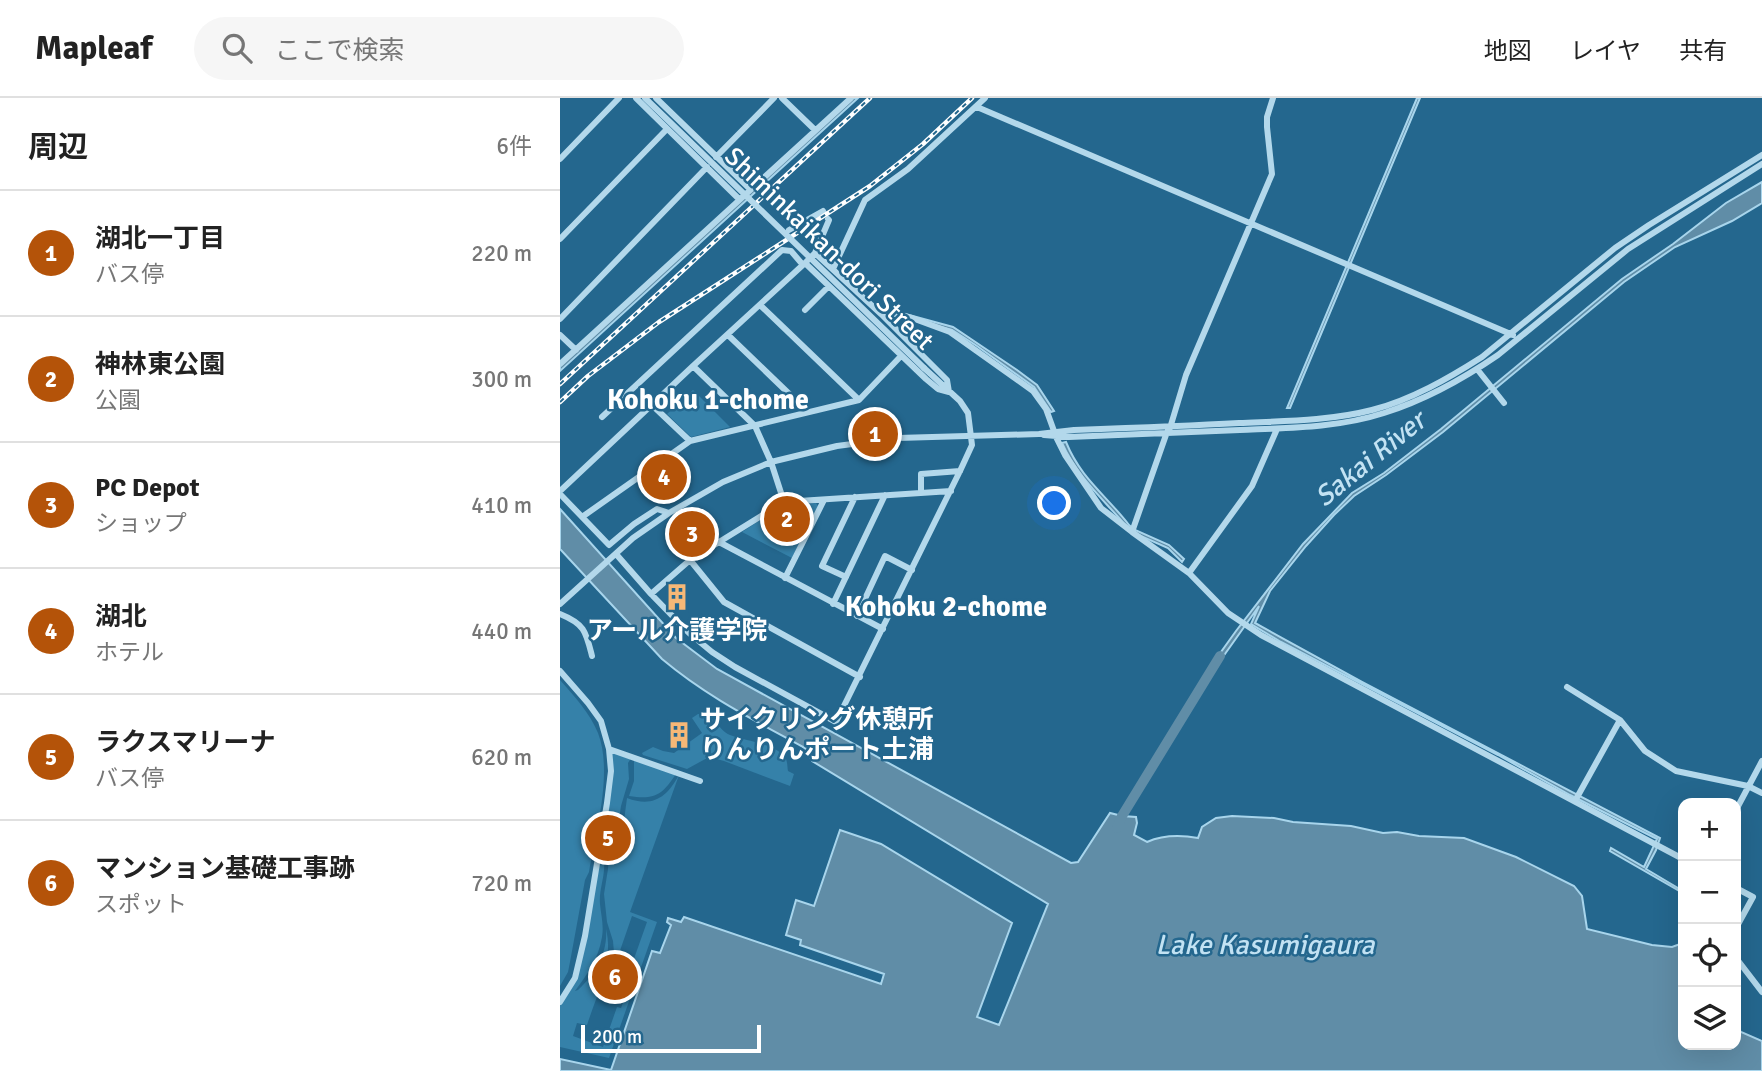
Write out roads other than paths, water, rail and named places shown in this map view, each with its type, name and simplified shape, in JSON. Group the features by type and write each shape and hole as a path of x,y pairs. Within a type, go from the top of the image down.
{"street":[{"path":"560,159 618,98"},
{"path":"636,98 739,199"},
{"name":"Shiminkaikan-dori Street","path":"645,98 966,407 970,418 971,437"},
{"path":"656,98 750,189"},
{"path":"716,157 774,98"},
{"path":"782,98 816,130"},
{"path":"560,364 851,98"},
{"path":"832,269 865,200 908,169 985,98"},
{"path":"1132,532 1186,374 1272,174 1267,117 1273,98"},
{"path":"976,107 1519,338"},
{"path":"560,239 667,129"},
{"path":"1168,430 1336,418 1374,409 1416,394 1482,357 1615,248 1762,155"},
{"path":"560,604 633,538 669,513 723,482 771,462 837,446 898,438 1277,429 1343,422 1383,413 1425,397 1477,369 1628,249 1762,164"},
{"path":"560,319 706,167"},
{"path":"669,513 657,509 609,545 560,492 815,253 829,220 822,211 789,230"},
{"path":"602,417 782,250 791,251 938,389 949,391 947,380 815,253"},
{"path":"805,310 829,286"},
{"path":"760,305 859,400"},
{"path":"881,314 887,312 912,318 950,332 1033,391 1046,410 1065,455 1101,508 1189,573 1233,618 1678,856"},
{"path":"560,335 576,350"},
{"path":"727,335 808,412"},
{"path":"582,517 690,441 859,400 901,356"},
{"path":"693,366 755,426 771,462 784,502"},
{"path":"1477,369 1503,402"},
{"path":"652,405 690,441"},
{"path":"1189,573 1252,486 1277,429"},
{"path":"614,555 689,633 712,652 836,722 951,491 970,449 971,437"},
{"path":"921,493 921,474 960,471"},
{"path":"651,594 690,560 784,502 951,491"},
{"path":"833,604 885,495"},
{"path":"846,577 822,566 855,497"},
{"path":"785,578 824,500"},
{"path":"719,542 883,629"},
{"path":"857,616 885,556 912,570"},
{"path":"690,560 724,602 859,677"},
{"path":"560,614 583,627 592,656"},
{"path":"560,671 587,702 609,735 611,771 585,936 575,978 560,1002"},
{"path":"1567,687 1620,720 1645,751 1676,771 1748,786 1762,793"},
{"path":"1575,801 1620,720"},
{"path":"609,749 700,781"},
{"path":"1741,800 1762,761"},
{"path":"1741,891 1762,902"},
{"path":"1738,924 1753,897"},
{"path":"1741,965 1762,992"}],"water":[{"path":"853,98 858,98 560,371 560,366"},
{"path":"1417,98 1420,98 1290,408 1287,408"},
{"path":"1762,182 1762,203 1732,221 1675,247 1624,282 1443,432 1354,496 1306,546 1270,591 1255,623 1660,838 1646,869 1678,890 1610,851 1611,848 1644,867 1657,839 1281,642 1251,624 1259,606 1215,668 1211,666 1303,544 1352,493 1384,473 1441,429 1622,279 1726,203"},
{"path":"887,309 953,327 1037,385 1054,411 1051,412 1034,387 952,330 888,312"},
{"path":"1066,442 1086,477 1129,525 1169,545 1184,559 1182,562 1168,548 1128,528 1075,467 1062,443"},
{"name":"Lake Kasumigaura","path":"560,509 676,638 717,669 1071,863 1078,862 1110,813 1136,817 1134,835 1147,842 1172,836 1198,838 1202,827 1216,818 1232,816 1351,826 1383,833 1464,838 1516,857 1574,886 1582,896 1587,929 1652,945 1672,947 1678,945 1678,1050 1741,1050 1741,1032 1762,1041 1762,1071 560,1071 560,1059 611,1070 652,951 660,953 671,925 667,922 668,918 681,922 684,917 881,984 884,974 800,945 801,940 786,935 796,900 814,906 840,830 881,844 1012,923 977,1017 999,1025 1048,904 812,761 803,747 713,696 679,672 662,659 560,549"}],"waterway":[{"name":"Sakai River","path":"1117,828 1220,656"}],"railway":[{"path":"560,384 870,98"},
{"path":"560,402 588,376 659,322 870,186 923,144 972,98"}],"place":[{"name":"湖北一丁目","path":"875,434"},
{"name":"湖北","path":"664,477"},
{"name":"神林東公園","path":"787,519"},
{"name":"PC Depot","path":"692,534"},
{"name":"アール介護学院","path":"677,597"},
{"name":"サイクリング休憩所 りんりんポート土浦","path":"679,735"},
{"name":"ラクスマリーナ","path":"608,838"},
{"name":"マンション基礎工事跡","path":"615,977"}],"district":[{"name":"Kohoku 1-chome","path":"708,400"},
{"name":"Kohoku 2-chome","path":"946,607"}]}
